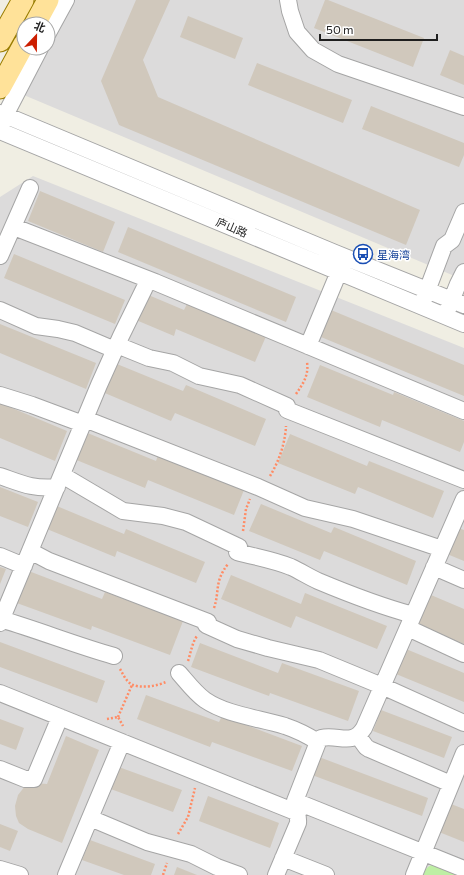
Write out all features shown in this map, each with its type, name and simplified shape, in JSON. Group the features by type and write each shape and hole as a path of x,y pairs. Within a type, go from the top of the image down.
{"main road":[{"path":"0,41 23,0"},
{"path":"39,16 48,0"},
{"path":"0,88 17,56"}],"street":[{"path":"56,18 66,0"},
{"path":"288,0 297,32 313,50 338,64 464,107"},
{"path":"2,118 36,56"},
{"name":"庐山路","path":"2,118 458,303"},
{"name":"庐山路","path":"0,131 464,324"},
{"path":"0,256 30,188"},
{"path":"421,307 435,273 438,258 444,246 452,240 464,212"},
{"path":"14,227 155,282 464,411"},
{"path":"303,344 340,255"},
{"path":"445,316 458,303 464,272"},
{"path":"114,656 76,645 37,630 0,621 116,348 146,285 150,282 155,282"},
{"path":"0,310 36,326 75,333 116,348 173,363 199,376 240,385 287,408 464,480"},
{"path":"0,394 84,422 258,487 305,508 360,521 442,549"},
{"path":"0,476 28,486 41,488 59,481 123,511 163,516 186,522 238,550 289,566 313,579 379,606 410,622 464,654"},
{"path":"276,875 298,823 296,807 318,742 321,738 326,736 348,739 358,736 364,728 464,501"},
{"path":"30,551 49,561 207,624 237,639 319,660 382,686 464,723"},
{"path":"0,556 24,566"},
{"path":"434,567 464,580"},
{"path":"179,673 194,691 205,700 222,709 300,731 318,742"},
{"path":"0,693 198,772 464,869"},
{"path":"0,769 25,779 34,779 60,717"},
{"path":"358,736 369,749 457,778"},
{"path":"66,875 122,742"},
{"path":"414,875 457,778 464,753"},
{"path":"90,818 147,842 191,854 217,867 239,875"},
{"path":"283,858 326,875"},
{"path":"0,869 20,875"}],"path":[{"path":"118,717 132,685"},
{"path":"163,875 178,833 188,817 198,772"}],"shaded area":[{"name":"星海湾","path":"71,0 464,0 464,280 19,93 40,56 56,56 56,27"},
{"path":"33,176 464,348 464,875 0,875 0,197"}],"green space":[{"path":"433,864 464,875 420,875"}],"building":[{"path":"136,0 170,0 143,60 158,97 420,210 406,245 119,125 101,81"},
{"path":"325,0 424,38 413,67 314,28"},
{"path":"188,16 243,38 235,59 180,37"},
{"path":"450,50 464,56 464,85 440,75"},
{"path":"257,63 352,100 343,123 248,85"},
{"path":"371,106 464,143 464,155 459,167 362,129"},
{"path":"40,191 115,222 103,252 28,221"},
{"path":"128,227 296,297 286,322 118,252"},
{"path":"14,254 125,300 115,324 4,278"},
{"path":"146,294 184,310 188,302 267,334 255,362 176,329 174,336 136,320"},
{"path":"331,310 464,365 464,396 321,337"},
{"path":"0,324 96,363 86,389 0,353"},
{"path":"112,362 183,391 186,385 266,419 255,446 175,413 171,421 100,391"},
{"path":"320,365 393,395 394,392 464,421 464,442 460,452 382,420 380,427 307,397"},
{"path":"0,403 67,431 55,461 0,438"},
{"path":"85,432 156,461 158,455 244,490 234,515 148,480 145,488 74,459"},
{"path":"290,434 367,466 369,461 444,491 433,518 358,487 355,494 278,463"},
{"path":"0,487 38,502 28,527 0,516"},
{"path":"52,504 124,534 126,529 205,562 196,583 117,551 115,557 42,527"},
{"path":"261,504 331,533 334,527 416,561 407,585 324,551 320,560 249,531"},
{"path":"458,528 464,530 464,561 447,554"},
{"path":"0,567 6,569 0,584"},
{"path":"26,570 102,599 105,592 183,621 170,655 92,626 91,630 14,602"},
{"path":"231,575 301,604 305,593 387,626 377,649 296,616 291,628 221,599"},
{"path":"431,595 464,609 464,644 418,625"},
{"path":"0,642 105,681 97,703 0,667"},
{"path":"200,643 278,673 282,663 359,691 348,721 270,693 269,696 191,667"},
{"path":"406,649 464,673 464,702 396,674"},
{"path":"146,695 219,722 222,716 302,746 292,771 212,742 210,747 137,719"},
{"path":"381,710 452,737 444,758 373,731"},
{"path":"0,719 24,728 16,750 0,744"},
{"path":"66,736 99,750 62,843 28,829 19,823 16,816 15,806 18,795 25,786 35,783 47,784"},
{"path":"319,757 428,798 422,816 312,775"},
{"path":"116,766 182,790 173,812 108,788"},
{"path":"208,796 279,823 270,848 199,821"},
{"path":"451,804 464,809 464,842 439,832"},
{"path":"0,824 18,831 10,851 0,847"},
{"path":"90,840 155,864 151,875 124,875 82,860"},
{"path":"177,867 197,875 174,875"}],"place":[{"name":"星海湾","path":"363,254"}]}
